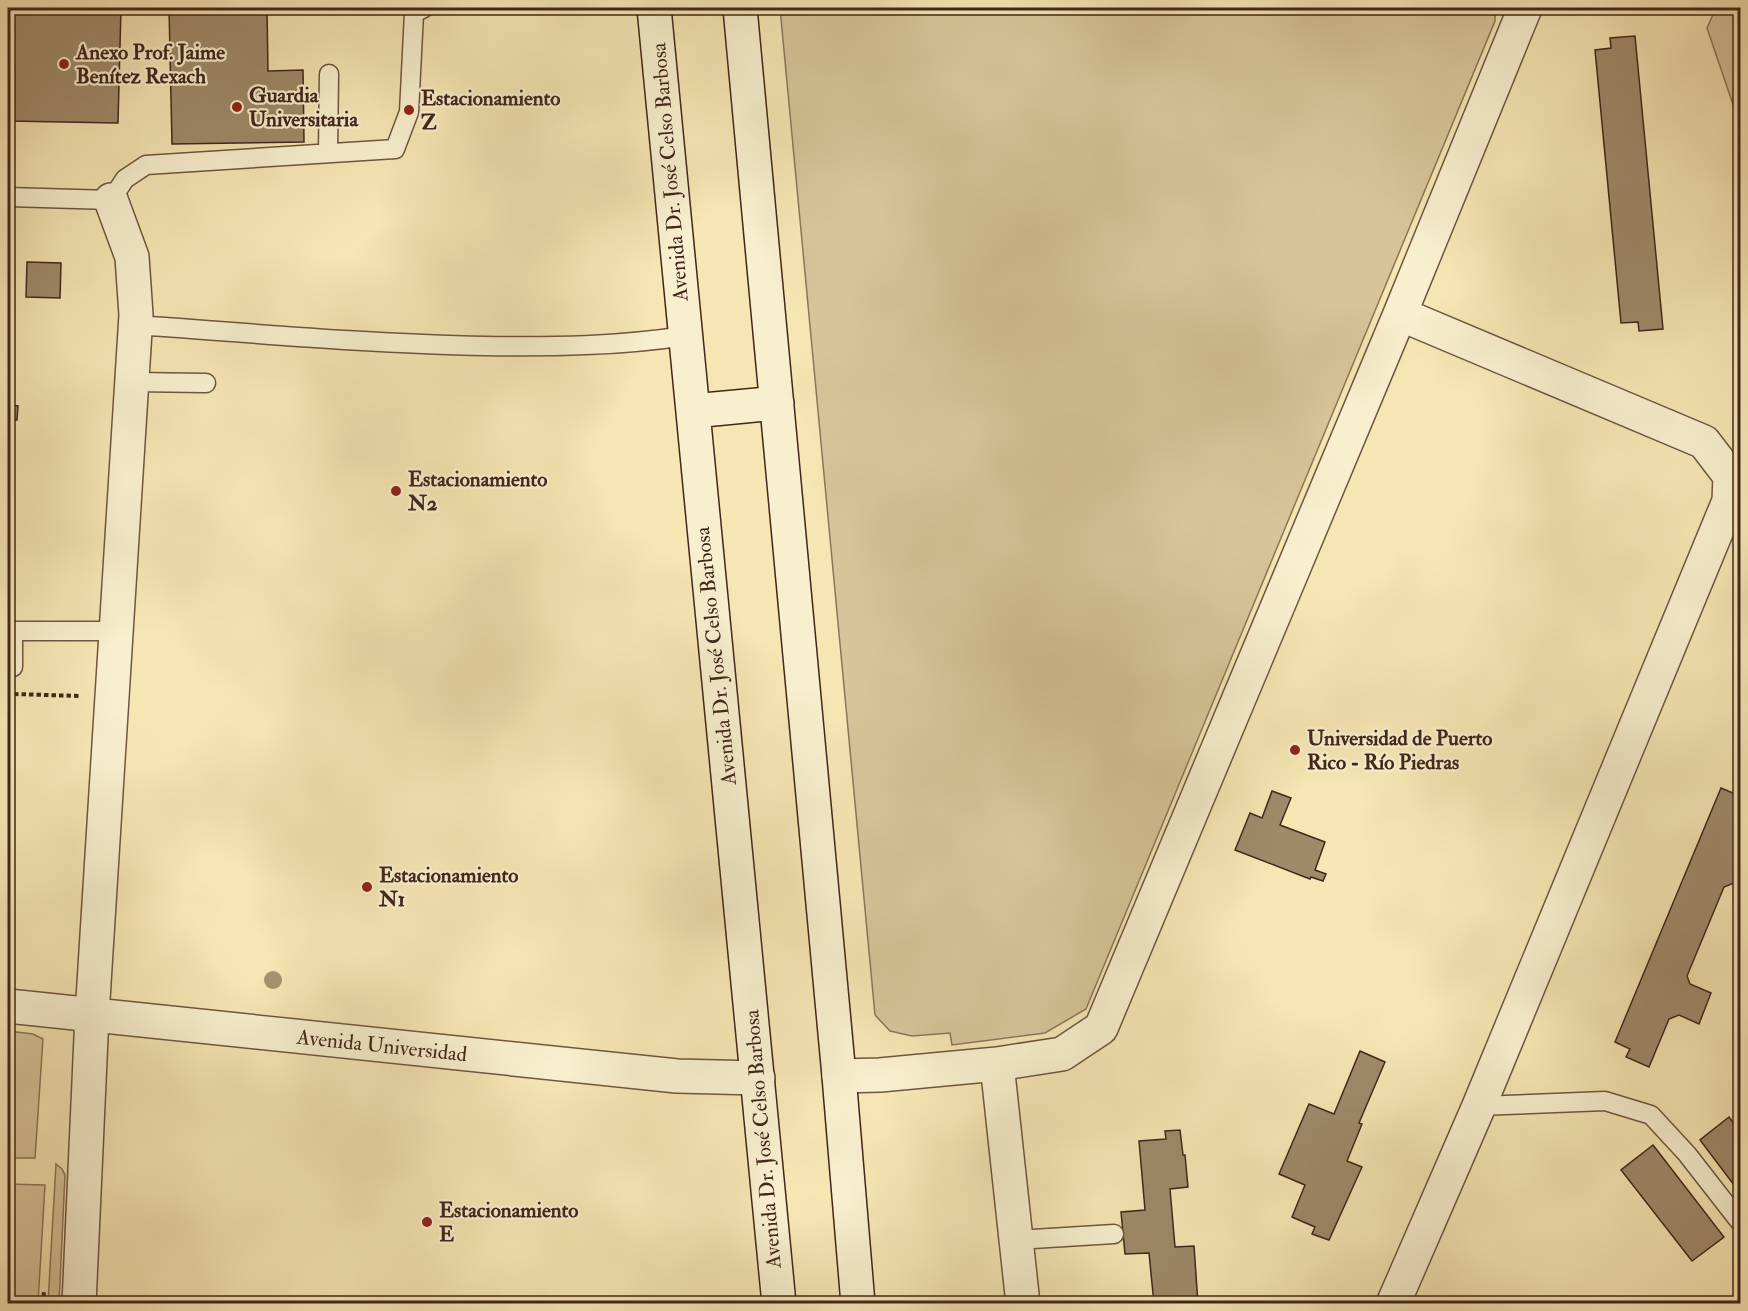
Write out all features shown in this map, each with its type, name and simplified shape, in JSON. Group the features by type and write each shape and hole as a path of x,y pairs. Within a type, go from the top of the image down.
{"street":[{"name":"Avenida Dr. José Celso Barbosa","path":"654,8 779,1304"},
{"path":"740,8 858,1304"},
{"path":"839,1076 880,1075 997,1064 1062,1054 1101,1028 1400,314 1525,8"},
{"path":"79,1304 92,1015 136,325 132,257 111,200"},
{"path":"1393,1304 1479,1106 1729,501 1730,476 1704,442 1400,314"},
{"path":"693,411 777,403"},
{"name":"Avenida Universidad","path":"8,1006 677,1076 758,1078"},
{"path":"997,1064 1023,1304"}],"lane":[{"path":"8,197 111,200 125,178 146,165 394,149 409,112 414,13 424,8"},
{"path":"328,153 329,74"},
{"path":"136,325 420,345 558,347 647,342 686,336"},
{"path":"132,382 206,383"},
{"path":"13,667 10,632 116,631"},
{"path":"1479,1106 1605,1101 1651,1115 1687,1154 1740,1222"},
{"path":"1016,1240 1114,1234"}],"path":[{"path":"8,694 87,696"},
{"path":"43,1304 45,1280"}],"shaded area":[{"path":"780,8 1495,8 1495,21 1086,1009 1045,1033 952,1045 950,1033 912,1036 890,1031 875,1015"},
{"path":"1716,8 1740,8 1740,125 1707,28"},
{"path":"8,1031 33,1034 43,1039 35,1158 8,1158"},
{"path":"56,1164 65,1175 59,1303 48,1303"},
{"path":"8,1184 45,1185 38,1303 8,1303"}],"building":[{"name":"Anexo Prof. Jaime Benítez Rexach","path":"8,8 121,8 118,123 8,121"},
{"name":"Guardia Universitaria","path":"169,8 267,8 268,71 303,70 304,142 172,144"},
{"path":"1635,36 1663,329 1639,331 1638,322 1621,323 1595,50 1611,48 1610,38"},
{"path":"27,262 61,263 60,298 26,297"},
{"path":"8,405 18,406 17,420 8,420"},
{"path":"1721,788 1740,796 1740,886 1734,883 1724,887 1687,976 1690,984 1711,993 1699,1024 1679,1015 1669,1019 1649,1067 1626,1057 1630,1049 1615,1042"},
{"path":"1272,791 1291,798 1280,825 1325,842 1315,870 1326,874 1323,881 1311,877 1310,879 1235,850 1250,813 1262,818"},
{"path":"1360,1051 1385,1062 1359,1123 1362,1124 1347,1161 1362,1167 1329,1240 1312,1234 1315,1227 1292,1217 1305,1185 1279,1174 1309,1104 1334,1114"},
{"path":"1729,1117 1740,1132 1740,1193 1700,1140"},
{"path":"1180,1130 1188,1187 1170,1189 1175,1247 1194,1246 1198,1304 1154,1304 1149,1253 1125,1254 1121,1212 1145,1210 1139,1141 1166,1139 1165,1131"},
{"path":"1653,1145 1724,1237 1692,1261 1621,1170"}],"place":[{"name":"Anexo Prof. Jaime Benítez Rexach","path":"64,64"},
{"name":"Guardia Universitaria","path":"237,107"},
{"name":"Estacionamiento Z","path":"409,110"},
{"name":"Estacionamiento N2","path":"396,491"},
{"name":"Universidad de Puerto Rico - Río Piedras","path":"1295,750"},
{"name":"Estacionamiento N1","path":"367,887"},
{"name":"Estacionamiento E","path":"427,1222"}]}
